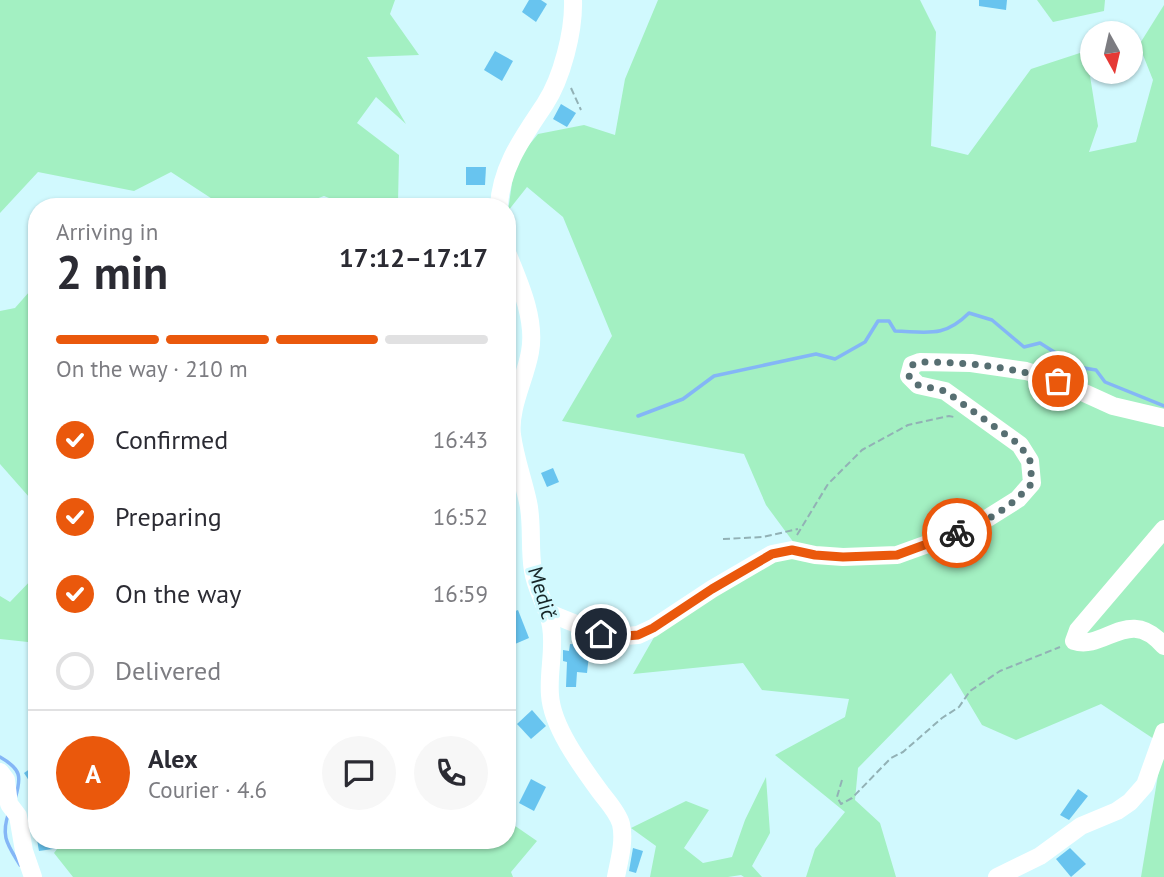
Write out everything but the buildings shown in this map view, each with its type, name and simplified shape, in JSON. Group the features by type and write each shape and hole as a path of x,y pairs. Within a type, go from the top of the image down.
{"street":[{"path":"500,198 511,157 552,90 571,36 573,0"},
{"name":"Medič","path":"516,274 527,308 531,350 516,402"},
{"path":"549,613 601,634 638,635 772,554 792,550 843,557 897,555 972,528 1018,499 1032,483 1030,461 1020,445 945,391 918,385 909,376 912,365 920,362 971,363 1026,371 1058,381 1113,406 1164,418"},
{"name":"Medič","path":"516,459 529,504 533,570 537,589 549,613 553,645 550,696 564,735 581,766 621,824 621,847 616,877"},
{"path":"1164,529 1078,630 1074,641 1083,644 1111,633 1140,628 1155,635 1164,646"},
{"path":"997,877 1040,856 1081,826 1118,811 1130,802 1145,785 1164,732"},
{"path":"6,795 33,877"}],"path":[{"path":"792,550 799,529 828,484 862,450 908,425 949,416 962,419"},
{"path":"723,539 762,537 799,529"},
{"path":"842,780 837,797 841,804 852,798 891,758 903,752 959,707 970,691 1000,671 1074,641"}],"green space":[{"path":"0,0 395,0 390,14 419,55 367,57 406,124 376,97 357,123 399,155 398,198 211,198 171,172 134,191 38,172 0,213"},
{"path":"658,0 920,0 936,32 931,146 968,155 1031,69 1080,53 1080,84 1091,84 1098,126 1089,152 1136,142 1153,80 1143,55 1143,39 1164,5 1164,877 1141,877 1163,745 1101,704 1016,740 982,725 951,673 858,768 855,800 880,823 896,877 806,877 815,849 845,812 775,755 845,717 849,699 762,690 743,663 633,674 657,632 797,547 766,505 744,454 562,421 612,336 563,217 527,187 516,201 516,198 510,198 515,162 538,134 584,125 615,135 625,79"},
{"path":"1037,0 1105,0 1104,11 1053,22"},
{"path":"28,293 28,496 0,464 0,311 15,308"},
{"path":"28,583 28,642 0,639 0,596 10,602"},
{"path":"766,777 770,833 752,866 762,877 650,877 656,846 631,828 686,801 709,810 684,848 703,863 732,857 745,820"},
{"path":"516,827 537,841 511,872 513,877 73,877 54,853 57,849 516,849"}],"waterway":[{"path":"638,416 683,399 714,376 816,354 835,359 865,342 878,321 889,321 895,331 935,332 952,326 969,313 992,320 1024,347 1040,343 1078,367 1096,370 1105,382 1164,406"},
{"path":"0,757 12,765 18,774 19,784 15,799"},
{"path":"9,812 5,834 20,865"}],"way so far":[{"path":"957,533 972,528 1018,499 1032,483 1030,461 1020,445 945,391 918,385 909,376 912,365 920,362 971,363 1026,371 1058,381"}],"route":[{"path":"601,634 638,635 653,628 772,554 792,550 843,557 897,555 957,533"}]}
